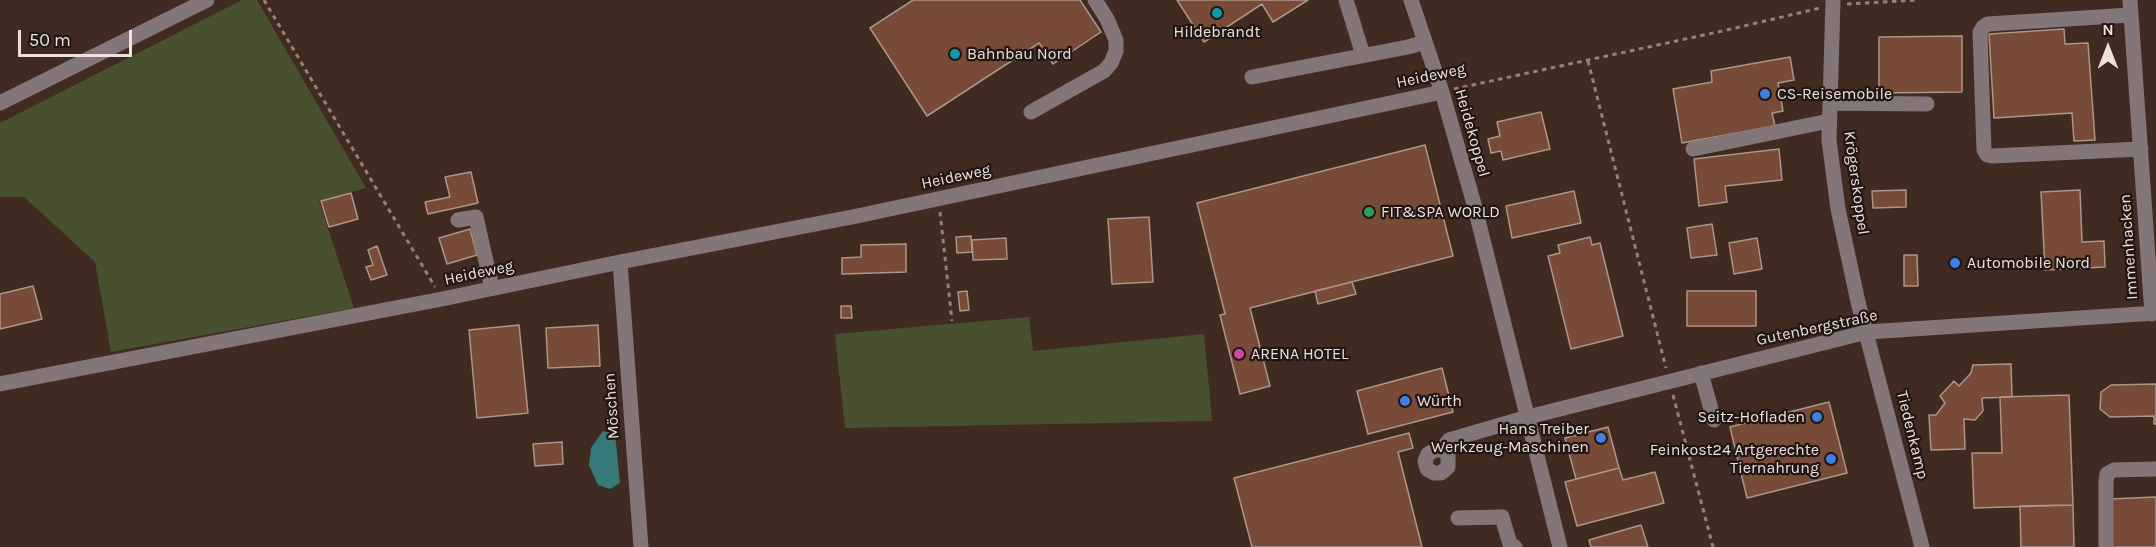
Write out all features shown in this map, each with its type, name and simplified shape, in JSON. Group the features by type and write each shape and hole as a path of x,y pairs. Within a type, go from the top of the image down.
{"street":[{"path":"0,103 207,0"},
{"path":"1031,112 1104,71 1111,63 1116,51 1116,40 1095,0"},
{"path":"1346,0 1363,55"},
{"name":"Heidekoppel","path":"1411,0 1442,92 1474,204 1528,417 1556,546"},
{"name":"Krögerskoppel","path":"1833,3 1829,140 1838,209 1858,302 1867,332"},
{"path":"2130,8 1988,24 1983,27 1980,32 1984,150 1987,155 1992,156 2140,149"},
{"name":"Immenhacken","path":"2130,8 2140,149 2149,177 2154,314"},
{"path":"1252,77 1425,42"},
{"name":"Heideweg","path":"0,384 442,299 938,199 1442,92"},
{"path":"1830,103 1927,104"},
{"path":"1693,149 1829,121"},
{"path":"458,220 476,217 492,288"},
{"name":"Möschen","path":"620,262 641,547"},
{"name":"Gutenbergstraße","path":"1442,450 1449,440 1528,417 1867,332 2154,314"},
{"name":"Tiedenkamp","path":"1867,332 1922,547"},
{"path":"1701,373 1714,420"},
{"path":"2106,547 2107,474 2114,470 2156,469"},
{"path":"1458,519 1502,518 1510,544 1515,547"}],"path":[{"name":"Heideweg","path":"1442,92 1588,61 1833,3 1917,0"},
{"path":"265,2 442,299"},
{"path":"1588,61 1713,547"},
{"path":"938,199 952,321"}],"green space":[{"path":"242,0 257,0 366,188 319,201 354,308 111,352 95,262 24,197 0,197 0,123"},
{"path":"1029,317 1033,351 1204,334 1212,421 845,428 835,334"}],"water":[{"path":"603,431 615,434 620,483 610,489 598,485 589,465 591,448"}],"building":[{"name":"Bahnbau Nord","path":"913,0 1080,0 1101,32 1053,64 1039,43 927,116 870,28"},
{"name":"Hildebrandt","path":"1177,0 1308,0 1273,22 1262,4 1204,42"},
{"path":"2064,29 2065,44 2088,43 2095,140 2074,141 2072,113 1994,118 1989,34"},
{"path":"1962,36 1962,92 1879,93 1879,37"},
{"path":"1790,57 1794,80 1778,83 1783,111 1772,113 1775,126 1682,143 1673,89 1712,82 1711,71"},
{"path":"1541,112 1550,149 1503,160 1501,151 1491,153 1488,139 1500,136 1497,122"},
{"path":"1425,145 1453,256 1250,308 1270,386 1240,394 1220,315 1225,314 1197,203"},
{"path":"1779,149 1782,180 1725,186 1727,202 1699,206 1694,159"},
{"path":"471,172 478,203 428,214 425,202 450,197 445,177"},
{"path":"1906,190 1906,207 1873,208 1872,191"},
{"path":"2080,190 2082,242 2104,241 2105,267 2045,270 2041,192"},
{"path":"1574,191 1581,223 1512,238 1506,206"},
{"path":"351,193 358,219 329,227 321,201"},
{"path":"1149,217 1153,282 1112,284 1108,219"},
{"path":"1712,224 1717,255 1691,258 1687,228"},
{"path":"470,229 477,255 447,264 439,238"},
{"path":"971,236 972,252 957,253 956,237"},
{"path":"1590,237 1592,245 1600,243 1623,336 1571,349 1548,256 1560,253 1558,245"},
{"path":"1006,238 1007,259 973,260 972,240"},
{"path":"1757,238 1762,269 1734,274 1729,243"},
{"path":"906,244 906,272 842,274 842,258 861,257 861,245"},
{"path":"377,246 387,275 371,280 366,267 373,265 368,250"},
{"path":"1904,255 1917,255 1918,286 1904,286"},
{"path":"1352,282 1356,294 1318,304 1315,291"},
{"path":"33,286 42,319 0,329 0,294"},
{"path":"967,291 969,310 960,311 958,292"},
{"path":"1687,291 1756,291 1756,326 1687,326"},
{"path":"841,306 851,306 852,318 841,318"},
{"path":"519,325 528,413 477,418 469,330"},
{"path":"598,325 600,366 548,368 546,328"},
{"path":"2011,364 2012,397 1982,398 1983,411 1975,420 1964,419 1965,449 1931,450 1929,415 1936,415 1945,403 1940,396 1954,381 1959,386 1971,373 1973,365"},
{"name":"Würth","path":"1442,368 1453,412 1368,434 1357,391"},
{"path":"2156,384 2156,424 2154,424 2154,416 2110,417 2100,409 2101,392 2111,385"},
{"path":"2069,395 2073,505 1974,508 1972,453 2002,453 2000,397"},
{"path":"1829,402 1847,473 1747,498 1730,427"},
{"path":"1608,427 1619,468 1576,479 1565,438"},
{"path":"1409,433 1413,448 1398,452 1422,547 1252,547 1234,478"},
{"path":"562,442 563,464 535,466 533,444"},
{"path":"1619,468 1623,480 1655,472 1664,503 1577,526 1565,482"},
{"path":"2156,497 2156,547 2111,547 2109,499"},
{"path":"2073,505 2074,547 2021,547 2020,506"},
{"path":"1641,525 1648,547 1591,547 1589,540"}],"place":[{"name":"Hildebrandt","path":"1217,13"},
{"name":"Bahnbau Nord","path":"955,54"},
{"name":"CS-Reisemobile","path":"1765,94"},
{"name":"FIT&SPA WORLD","path":"1369,212"},
{"name":"Automobile Nord","path":"1955,263"},
{"name":"ARENA HOTEL","path":"1239,354"},
{"name":"Würth","path":"1405,401"},
{"name":"Seitz-Hofladen","path":"1817,417"},
{"name":"Hans Treiber Werkzeug-Maschinen","path":"1601,438"},
{"name":"Feinkost24 Artgerechte Tiernahrung","path":"1831,459"}]}
